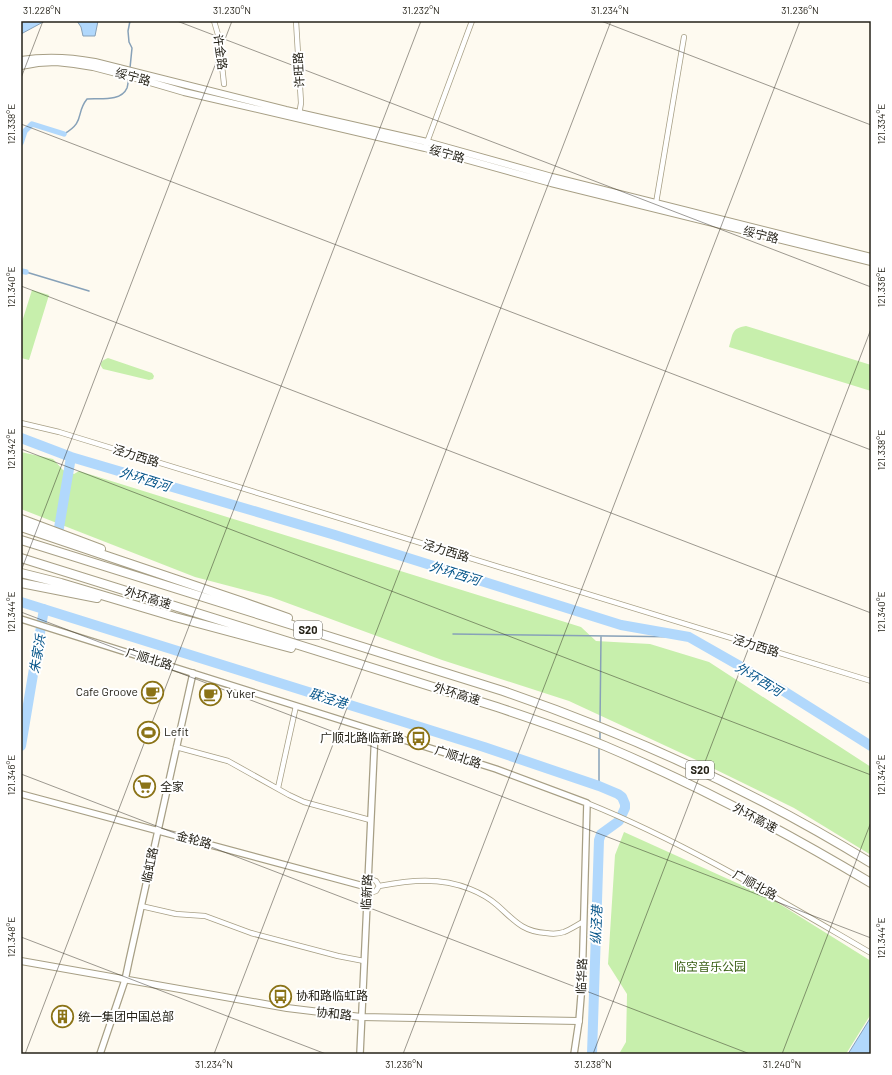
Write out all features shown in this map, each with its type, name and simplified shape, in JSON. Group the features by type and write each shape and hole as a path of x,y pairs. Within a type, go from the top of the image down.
{"highway":[{"path":"21,519 86,542 147,569"},
{"path":"21,527 243,602 388,655"},
{"name":"外环高速","path":"21,540 502,690 606,728 706,773 792,818 871,863"},
{"name":"外环高速","path":"21,558 497,707 594,742 698,789 784,833 871,884"},
{"path":"21,573 236,634 383,671"},
{"path":"21,583 139,606"}],"main road":[{"name":"绥宁路","path":"21,60 37,57 75,58 143,77 184,92 426,145 871,257"},
{"name":"绥宁路","path":"21,66 56,62 129,73"},
{"name":"绥宁路","path":"426,145 551,183 871,262"},
{"name":"协和路","path":"21,961 306,1011 361,1017 579,1020"}],"street":[{"name":"许金路","path":"214,21 220,45 224,84"},
{"name":"许旺路","path":"296,21 301,104 299,116"},
{"path":"426,145 472,21"},
{"path":"656,203 684,37"},
{"name":"泾力西路","path":"21,423 59,432 871,682"},
{"name":"广顺北路","path":"21,620 496,769 587,802 690,850 748,880 871,953"},
{"name":"临虹路","path":"100,1054 125,980 192,673"},
{"path":"278,788 296,706"},
{"name":"临新路","path":"360,1054 375,731"},
{"path":"176,747 228,761 304,802 370,820"},
{"name":"金轮路","path":"22,794 367,887"},
{"name":"临华路","path":"574,1054 582,984 587,802"},
{"path":"368,878 376,881 380,886"},
{"path":"367,894 376,891 380,886 403,882 430,880 446,882 460,885 485,896 523,927 538,933 555,934 563,932 583,922"},
{"path":"141,906 176,914 205,916 250,933 338,956 364,961"}],"green space":[{"path":"32,290 49,295 29,360 21,358 21,325"},
{"path":"746,326 871,365 871,391 729,347 735,330"},
{"path":"108,358 152,373 154,376 153,379 149,380 103,369 101,366 102,362"},
{"path":"21,452 53,459 63,470 74,474 79,471 581,627 596,641 650,644 709,662 871,767 871,855 794,808 694,759 569,701 442,660 271,597 195,577 21,509"},
{"name":"临空音乐公园","path":"624,832 770,898 871,961 871,1014 846,1054 619,1054 626,1042 627,994 608,964 615,855"}],"water":[{"path":"21,21 45,21 21,34"},
{"path":"77,21 98,21 95,36 83,36 81,27"},
{"path":"871,1017 871,1054 848,1054"}],"waterway":[{"path":"130,21 128,31 129,42 132,48 130,68"},
{"path":"64,134 78,121 83,104 87,99 110,98 120,95 127,88 129,78"},
{"path":"21,143 25,131 32,124 64,134"},
{"path":"21,271 26,272"},
{"path":"21,273 26,272 89,291"},
{"name":"外环西河","path":"21,438 71,457 335,535 621,625 689,637 782,690 871,746"},
{"path":"59,528 71,457"},
{"name":"联泾港","path":"21,602 484,747 599,786 622,797 625,808 619,821 601,834 599,840 592,1054"},
{"name":"朱家浜","path":"21,746 44,609"},
{"path":"453,634 689,637"},
{"path":"600,723 601,637"},
{"path":"600,731 600,741"},
{"path":"599,747 599,786"}],"place":[{"name":"Cafe Groove","path":"153,692"},
{"name":"Yuker","path":"210,694"},
{"name":"Lefit","path":"148,732"},
{"name":"广顺北路临新路","path":"419,738"},
{"name":"全家","path":"144,787"},
{"name":"协和路临虹路","path":"281,996"},
{"name":"统一集团中国总部","path":"63,1017"}],"water label":[{"name":"纵泾港","path":"596,925"}]}
